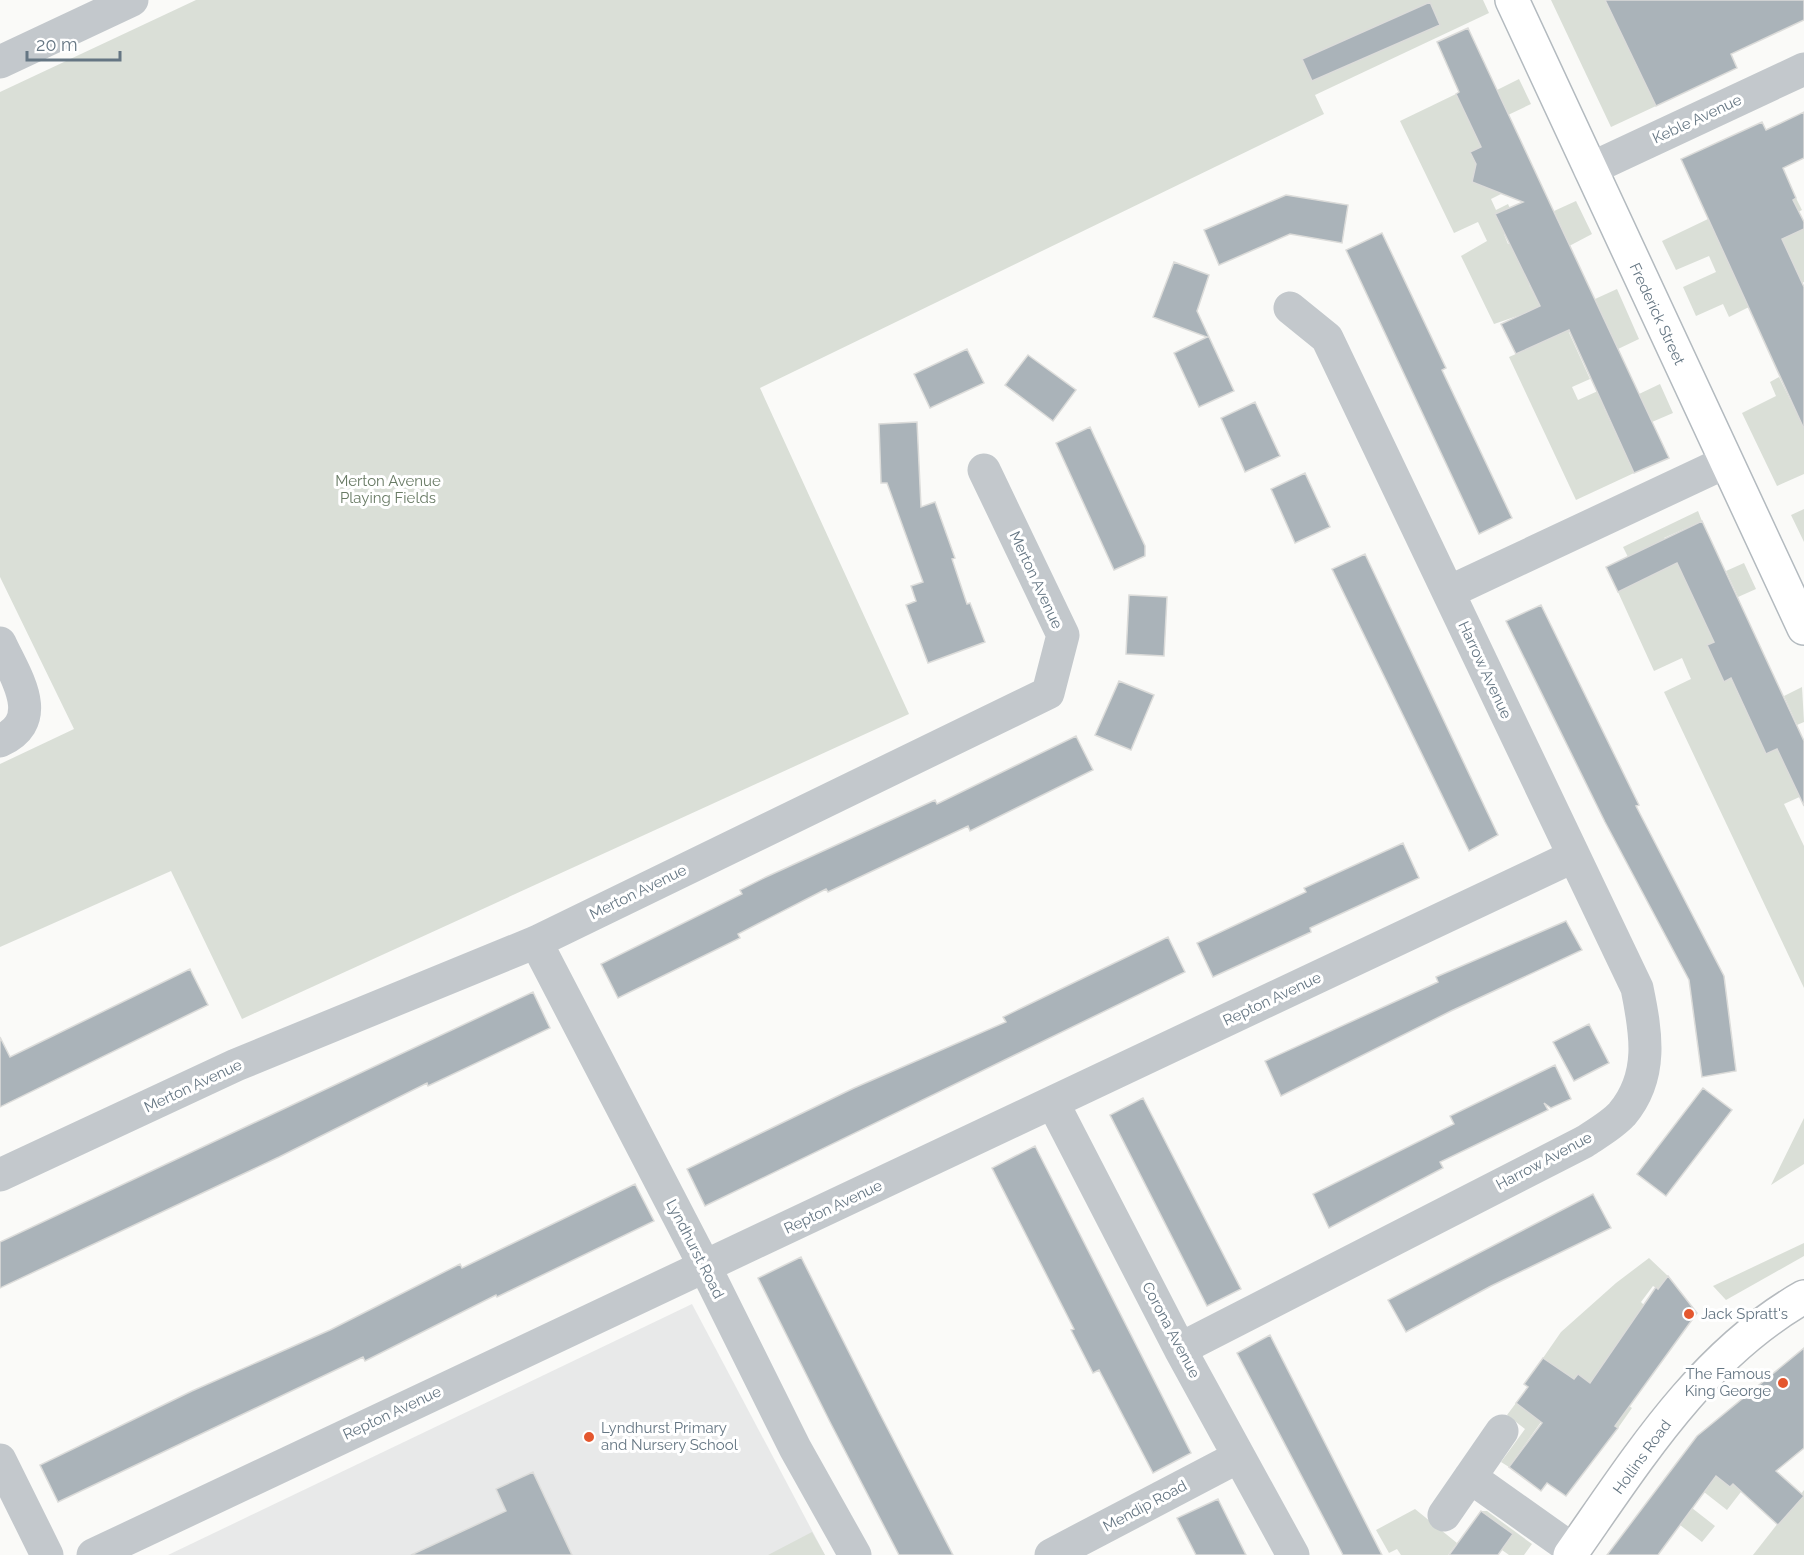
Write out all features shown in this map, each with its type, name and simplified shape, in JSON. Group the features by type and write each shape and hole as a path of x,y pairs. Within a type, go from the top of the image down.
{"main road":[{"name":"Frederick Street","path":"1512,0 1726,462 1794,581 1804,628"},
{"name":"Hollins Road","path":"1571,1553 1679,1405 1748,1335 1804,1297"}],"street":[{"path":"0,62 132,0"},
{"name":"Keble Avenue","path":"1590,169 1804,69"},
{"name":"Harrow Avenue","path":"1180,1349 1584,1143 1622,1114 1636,1089 1645,1064 1646,1034 1637,988 1572,857 1449,592 1327,338 1290,308"},
{"path":"1449,592 1726,462"},
{"name":"Merton Avenue","path":"0,1175 236,1065 536,942 1048,693 1063,635 984,470"},
{"path":"0,643 22,691 26,708 23,722 14,735 0,741"},
{"name":"Repton Avenue","path":"93,1555 1572,857"},
{"name":"Lyndhurst Road","path":"536,942 705,1267 795,1448 855,1555"},
{"name":"Corona Avenue","path":"1053,1103 1180,1349 1293,1555"},
{"path":"1444,1515 1502,1431"},
{"name":"Mendip Road","path":"1051,1555 1238,1457"},
{"path":"0,1460 47,1555"},
{"path":"1470,1477 1571,1553"}],"shaded area":[{"name":"Lyndhurst Primary and Nursery School","path":"692,1304 825,1555 168,1555"}],"green space":[{"name":"Merton Avenue Playing Fields","path":"196,0 1483,0 1489,13 1315,95 1324,114 760,388 909,714 242,1019 171,871 0,947 0,764 74,729 0,577 0,92"},
{"path":"1551,0 1605,0 1656,106 1611,127"},
{"path":"1519,79 1531,104 1508,115 1497,90"},
{"path":"1456,94 1481,147 1470,152 1479,170 1503,193 1491,199 1496,210 1508,204 1519,228 1504,234 1508,244 1523,237 1568,242 1554,211 1576,201 1592,234 1537,263 1529,285 1541,308 1561,315 1590,379 1572,387 1578,400 1631,376 1615,402 1604,408 1634,473 1576,500 1509,357 1538,344 1526,313 1494,324 1461,256 1487,241 1478,222 1454,233 1400,121"},
{"path":"1796,198 1802,210 1775,224 1782,239 1804,229 1804,282 1792,288 1787,276 1797,271 1789,254 1779,258 1772,209"},
{"path":"1708,219 1749,307 1729,317 1723,304 1696,316 1683,287 1716,272 1709,256 1676,270 1662,241"},
{"path":"1617,289 1639,339 1618,349 1595,299"},
{"path":"1779,377 1804,428 1804,474 1777,486 1742,413 1776,396 1770,382"},
{"path":"1660,384 1673,413 1652,422 1639,394"},
{"path":"1804,509 1804,542 1791,515"},
{"path":"1698,511 1702,521 1664,538 1669,550 1666,568 1677,563 1766,754 1803,738 1804,741 1804,795 1784,804 1804,846 1804,988 1664,692 1691,679 1682,658 1654,671 1618,592 1640,581 1623,547"},
{"path":"1744,563 1756,589 1738,597 1726,571"},
{"path":"1802,687 1804,722 1797,725 1784,696"},
{"path":"1804,1118 1804,1164 1771,1185"},
{"path":"1804,1243 1804,1256 1726,1300 1713,1286"},
{"path":"1649,1258 1668,1276 1658,1289 1653,1286 1641,1302 1645,1306 1592,1380 1632,1408 1618,1428 1599,1413 1610,1398 1578,1374 1566,1390 1543,1358 1561,1332 1616,1283"},
{"path":"1516,1403 1541,1422 1509,1467 1501,1462 1525,1429 1507,1415"},
{"path":"1740,1475 1754,1475 1727,1510 1704,1492 1716,1476 1730,1487"},
{"path":"1804,1490 1804,1555 1753,1555"},
{"path":"1692,1508 1715,1526 1702,1542 1680,1525"},
{"path":"1415,1509 1457,1543 1448,1555 1401,1555 1397,1549 1389,1553 1376,1530"},
{"path":"1481,1511 1487,1511 1532,1544 1524,1555 1509,1555 1502,1550 1513,1534"},
{"path":"812,1532 825,1555 768,1555"}],"building":[{"path":"1605,0 1804,0 1804,20 1731,54 1737,68 1656,106"},
{"path":"1430,2 1440,25 1312,81 1302,59"},
{"path":"1468,28 1669,458 1634,473 1569,330 1516,354 1501,324 1540,306 1495,214 1523,202 1472,182 1476,164 1470,152 1481,147 1456,94 1459,92 1437,42"},
{"path":"1804,112 1804,158 1783,168 1796,198 1793,200 1804,222 1804,229 1782,239 1804,287 1804,429 1681,159 1762,122 1766,130"},
{"path":"1286,195 1348,205 1342,243 1290,234 1219,265 1204,230"},
{"path":"1382,233 1446,368 1442,370 1512,518 1479,534 1346,250"},
{"path":"1174,262 1209,275 1197,311 1234,391 1199,407 1174,353 1207,337 1153,317"},
{"path":"967,349 984,383 930,408 914,374"},
{"path":"1028,355 1076,390 1053,421 1005,385"},
{"path":"1255,402 1280,456 1245,472 1221,418"},
{"path":"917,422 921,507 935,502 955,558 952,559 967,604 970,603 985,642 928,663 906,605 916,601 911,586 923,582 887,483 881,483 879,424"},
{"path":"1090,427 1145,546 1145,556 1114,570 1056,443"},
{"path":"1305,473 1330,527 1295,543 1271,489"},
{"path":"1702,521 1804,741 1804,806 1777,749 1766,754 1731,678 1724,682 1707,645 1714,642 1677,563 1618,592 1606,567"},
{"path":"1365,554 1498,835 1469,851 1332,569"},
{"path":"1129,595 1167,597 1164,656 1126,654"},
{"path":"1541,605 1639,805 1636,806 1724,976 1736,1071 1702,1077 1689,980 1605,822 1506,621"},
{"path":"1119,681 1154,695 1131,750 1095,735"},
{"path":"1076,736 1093,770 970,831 968,826 828,892 826,889 738,934 740,938 618,998 601,964 742,894 740,890 766,877 935,800 937,804"},
{"path":"1403,843 1419,878 1310,928 1311,932 1213,977 1197,943 1306,892 1304,888"},
{"path":"1566,921 1582,950 1451,1011 1281,1096 1265,1061 1438,982 1436,977"},
{"path":"1168,937 1185,972 705,1206 687,1169 854,1088 1006,1022 1003,1017"},
{"path":"190,969 208,1005 0,1107 0,1037 10,1057"},
{"path":"533,992 550,1028 428,1086 427,1083 279,1157 0,1288 0,1242"},
{"path":"1589,1024 1609,1063 1574,1081 1553,1042"},
{"path":"1555,1065 1571,1099 1551,1108 1544,1103 1548,1110 1440,1162 1443,1168 1329,1228 1313,1194 1454,1124 1450,1116"},
{"path":"1703,1088 1732,1110 1666,1196 1637,1174"},
{"path":"1143,1098 1241,1289 1207,1306 1110,1115"},
{"path":"1035,1146 1191,1453 1153,1473 1099,1370 1093,1373 1071,1330 1074,1329 992,1168"},
{"path":"635,1184 654,1221 497,1297 496,1295 365,1361 363,1357 58,1502 40,1465 192,1391 330,1330 460,1264 462,1268"},
{"path":"1593,1194 1611,1228 1491,1286 1406,1332 1388,1300"},
{"path":"801,1257 953,1555 899,1555 830,1422 758,1278"},
{"path":"1668,1276 1697,1313 1615,1426 1618,1428 1566,1496 1547,1483 1541,1491 1509,1467 1542,1423 1516,1403 1528,1387 1524,1384 1543,1358 1574,1379 1578,1374 1590,1383 1656,1287 1658,1289"},
{"path":"1270,1335 1382,1555 1343,1555 1237,1353"},
{"path":"1804,1348 1804,1448 1776,1471 1804,1496 1778,1525 1733,1484 1730,1487 1716,1476 1658,1555 1607,1555 1697,1436"},
{"path":"533,1472 572,1555 411,1555 506,1511 496,1489"},
{"path":"1218,1499 1246,1555 1196,1555 1177,1518"},
{"path":"1481,1511 1513,1534 1498,1555 1449,1555"}],"place":[{"name":"Jack Spratt's","path":"1689,1314"},
{"name":"The Famous King George","path":"1783,1383"},
{"name":"Lyndhurst Primary and Nursery School","path":"589,1437"}]}
